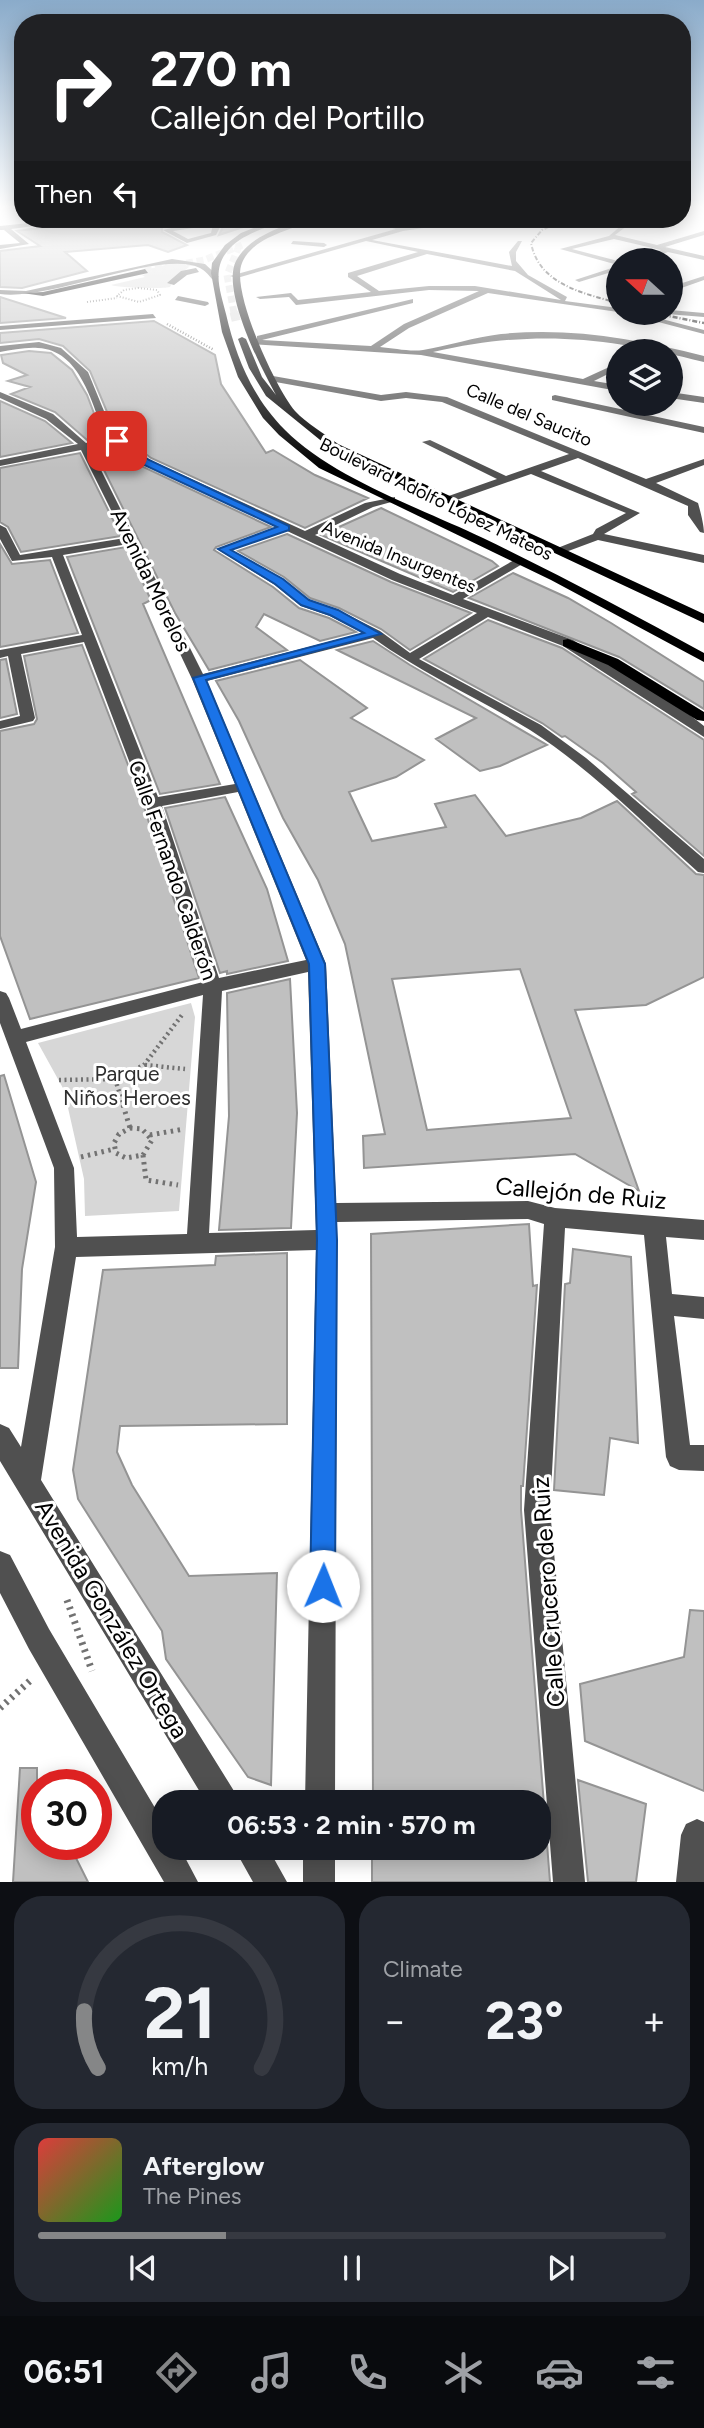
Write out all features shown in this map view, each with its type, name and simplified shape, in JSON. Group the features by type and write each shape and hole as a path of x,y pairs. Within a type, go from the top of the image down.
{"main road":[{"path":"26,293 48,293"},
{"name":"Boulevard Adolfo López Mateos","path":"218,293 228,341 243,384 274,426 301,451 323,466 566,583 704,658"},
{"name":"Boulevard Adolfo López Mateos","path":"238,293 254,341 291,412 334,446 704,620"},
{"path":"237,324 257,380 265,392 291,412"},
{"path":"568,643 613,662 702,717"}],"street":[{"path":"6,293 26,293"},
{"path":"260,297 291,295 296,303 392,293"},
{"path":"254,341 440,293"},
{"path":"372,351 375,344 483,293"},
{"path":"510,293 547,301 606,307"},
{"path":"555,293 564,297 566,302"},
{"path":"178,298 205,304"},
{"path":"431,305 444,309"},
{"path":"683,313 704,315"},
{"path":"0,328 153,316"},
{"path":"680,326 700,331"},
{"path":"684,336 700,331"},
{"path":"421,352 492,335 550,332 616,339"},
{"path":"254,341 372,351 421,352 606,386"},
{"name":"Avenida Insurgentes","path":"0,349 39,345 58,349 85,374 108,434 146,462 396,577 568,643 672,708 704,733"},
{"path":"683,353 704,359"},
{"path":"606,371 555,398 704,430"},
{"name":"Calle del Saucito","path":"274,379 381,398 406,395 444,399 694,505 693,515 703,529"},
{"path":"683,390 704,391"},
{"name":"Avenida Morelos","path":"0,395 40,411 84,445 200,678 317,964 327,1213 320,1790"},
{"path":"683,397 704,400"},
{"path":"0,463 114,440"},
{"path":"426,442 505,479"},
{"path":"447,500 576,455"},
{"path":"645,483 704,462"},
{"path":"530,470 635,513 600,531 597,536"},
{"path":"304,536 369,505 391,499"},
{"path":"0,528 16,559 131,540"},
{"path":"286,528 223,549 279,582 305,603 334,613 375,634 410,659 536,727 581,761 704,867"},
{"path":"559,551 597,536 704,559"},
{"name":"Calle Fernando Calderón","path":"57,554 153,803 213,986 198,1242"},
{"path":"454,599 520,561"},
{"path":"410,659 487,612"},
{"path":"200,678 375,634"},
{"path":"0,725 28,718 7,653 89,638"},
{"path":"153,803 243,787"},
{"path":"15,1038 213,986 317,964"},
{"path":"0,998 64,1168 66,1247 28,1480"},
{"name":"Callejón de Ruiz","path":"327,1213 528,1210 555,1218 704,1230"},
{"name":"Calle Crucero de Ruiz","path":"555,1218 537,1510 569,1882"},
{"path":"654,1226 679,1457 704,1458"},
{"path":"66,1247 327,1240"},
{"path":"662,1304 704,1308"},
{"name":"Avenida González Ortega","path":"0,1437 216,1790"},
{"path":"0,1565 183,1882"},
{"path":"692,1882 697,1835"},
{"path":"257,1860 271,1882"},
{"path":"319,1860 319,1882"}],"path":[{"path":"121,293 117,296 129,301 149,300 160,295 157,293"},
{"path":"153,316 236,363"},
{"path":"59,1080 115,1079 144,1065 183,1014"},
{"path":"144,1065 191,1070"},
{"path":"115,1079 130,1128"},
{"path":"114,1149 119,1134 130,1128 142,1129 150,1135 186,1129"},
{"path":"114,1149 120,1157 143,1155 151,1145 150,1135"},
{"path":"79,1158 114,1149"},
{"path":"143,1155 146,1180 181,1185"},
{"path":"66,1598 93,1674"},
{"path":"0,1708 53,1660"}],"green space":[{"name":"Parque Niños Heroes","path":"191,1003 195,1017 179,1211 85,1216 84,1179 64,1090 38,1043"}],"building":[{"path":"0,297 66,318 0,323"},
{"path":"154,321 215,355 221,384 266,453 273,450 315,475 368,498 305,528 151,458 115,431 90,371 63,346 39,339 0,343 0,333"},
{"path":"29,351 51,353 72,370 87,395 103,437 87,440 55,412 11,394 30,387 8,381 27,375 3,363 1,355"},
{"path":"0,401 45,421 72,443 0,457"},
{"path":"113,446 141,466 271,527 214,550 273,587 299,608 329,618 356,632 320,641 264,614 256,627 287,650 209,670 175,613 94,450"},
{"path":"80,453 121,536 21,552 8,527 0,522 0,468"},
{"path":"381,508 498,566 453,592 321,535"},
{"path":"287,534 391,582 471,613 410,650 381,629 339,608 310,598 284,577 238,551"},
{"path":"0,544 12,564 50,560 78,633 0,647"},
{"path":"126,547 151,600 143,604 220,784 160,794 67,557"},
{"path":"513,573 568,598 704,682 704,709 619,657 469,598"},
{"path":"488,620 562,648 704,740 704,856 632,794 636,792 603,763 565,736 562,737 542,723 424,659"},
{"path":"373,641 547,745 500,766 480,771 436,739 476,718 337,650"},
{"path":"82,645 143,804 199,978 30,1019 0,936 0,731 34,724 37,719 24,656"},
{"path":"6,659 17,714 0,718 0,660"},
{"path":"300,660 367,708 351,718 424,760 396,777 349,792 372,841 446,827 435,804 475,795 506,836 581,818 617,801 696,874 704,875 704,977 646,1005 575,1010 639,1191 575,1154 364,1168 363,1136 385,1134 345,944 318,880 283,818 239,721 216,681","holes":["520,969 571,1118 427,1130 392,979"]},
{"path":"225,797 267,889 288,961 227,974 227,971 220,973 165,808"},
{"path":"290,979 297,1113 291,1228 219,1230 229,1116 227,993"},
{"path":"4,1075 36,1182 22,1269 18,1368 0,1368 0,1076"},
{"path":"529,1224 533,1286 537,1285 521,1510 543,1790 373,1790 371,1234"},
{"path":"573,1249 631,1257 638,1443 610,1438 604,1495 554,1490 565,1284 570,1283"},
{"path":"287,1253 287,1424 120,1426 117,1452 132,1485 189,1576 277,1573 271,1785 248,1777 166,1659 162,1631 78,1499 73,1470 103,1270 215,1265 216,1256"},
{"path":"690,1610 704,1611 704,1791 585,1741 580,1684 684,1657"},
{"path":"20,1768 37,1768 21,1769 21,1860 77,1860 88,1882 13,1882"},
{"path":"578,1780 646,1804 636,1882 588,1882"},
{"path":"372,1860 548,1860 550,1882 372,1882"}],"tunnel":[{"path":"230,293 234,313"},
{"path":"234,312 237,324"}],"railway":[{"path":"584,293 606,300"},
{"path":"683,319 704,323"}],"route":[{"path":"117,441 146,462 286,528 223,549 279,582 305,603 334,613 375,634 200,678 317,964 327,1213 323,1586"}]}
